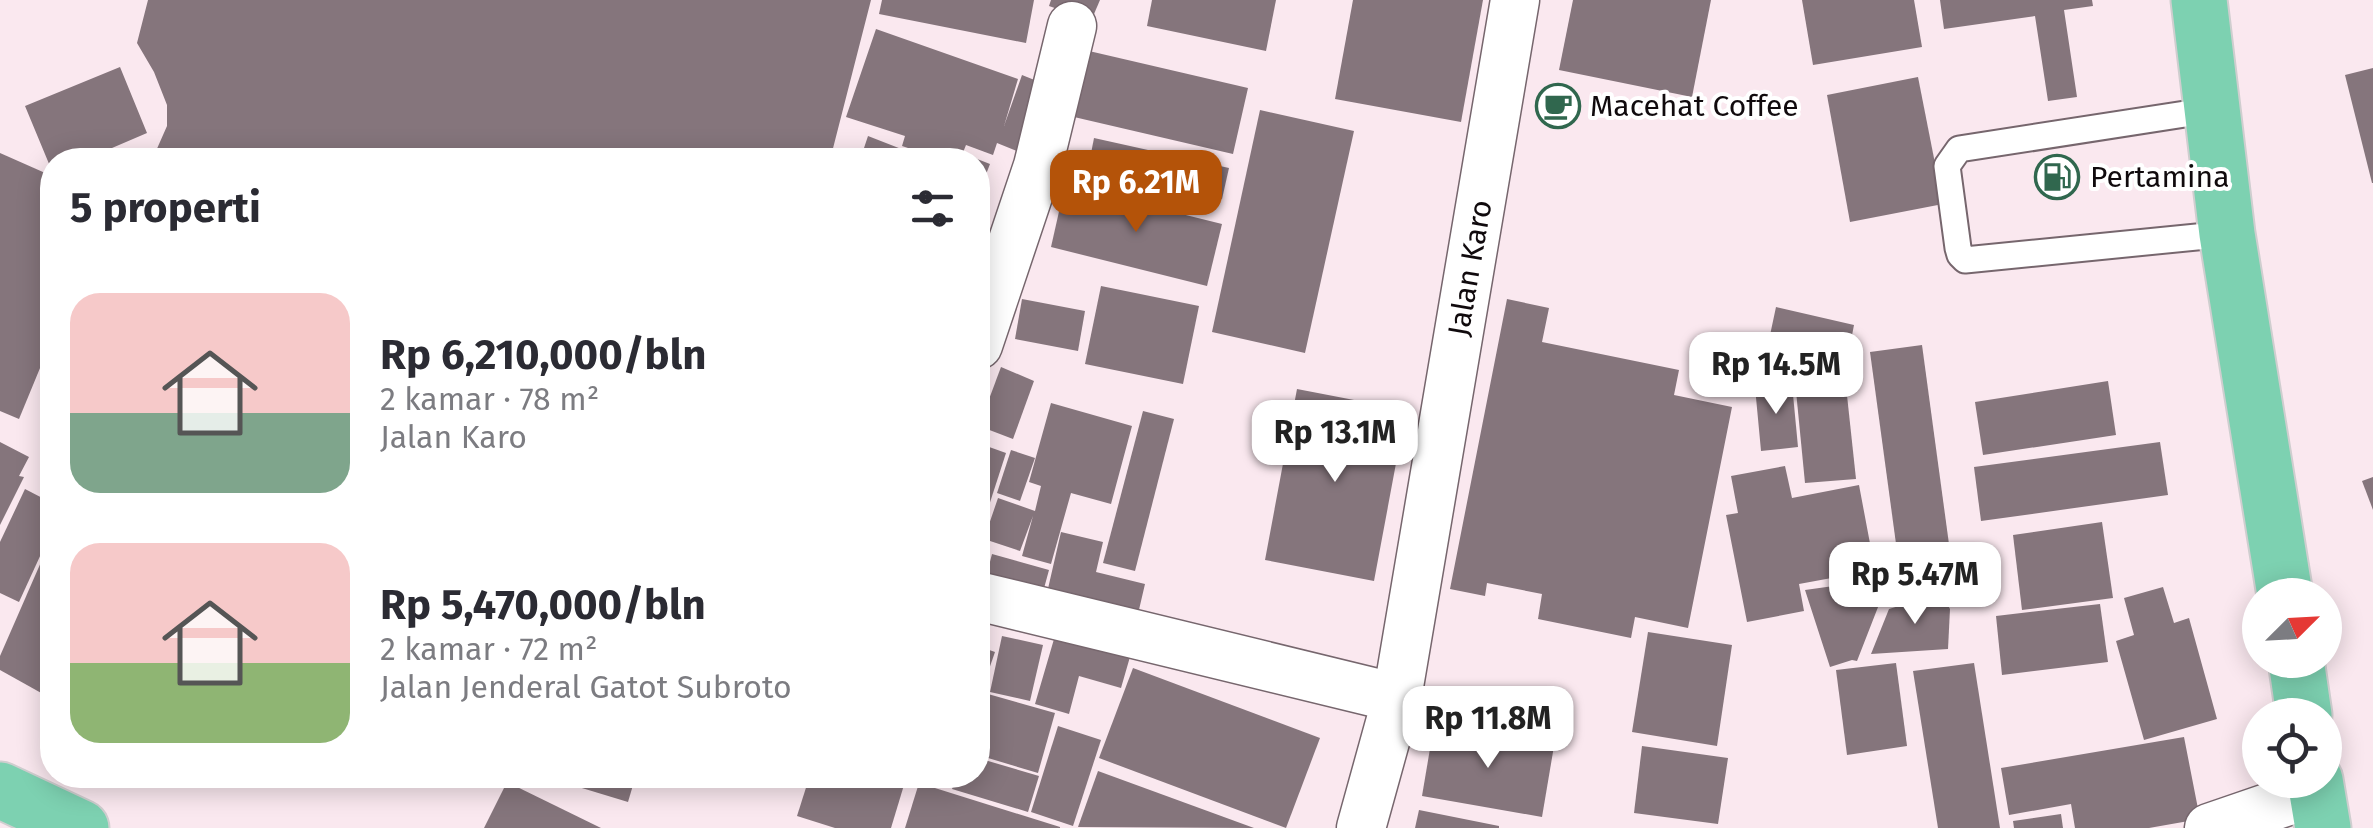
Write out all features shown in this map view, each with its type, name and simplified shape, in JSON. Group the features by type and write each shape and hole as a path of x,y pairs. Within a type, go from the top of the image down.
{"main road":[{"path":"2199,0 2226,234 2282,578"},
{"path":"0,790 82,828"}],"street":[{"name":"Jalan Karo","path":"1361,828 1397,698 1515,0"},
{"path":"990,310 1038,166 1072,26"},
{"path":"990,599 1397,698"},
{"path":"2209,828 2318,800"}],"lane":[{"path":"2212,110 1959,149 1948,166 1958,248 1965,260 2226,234"}],"building":[{"path":"148,0 871,0 833,148 157,148 167,126 167,105 137,43"},
{"path":"882,0 1034,0 1026,43 879,14"},
{"path":"1051,0 1100,0 1091,21 1049,6"},
{"path":"1152,0 1276,0 1266,51 1147,26"},
{"path":"1353,0 1483,0 1461,122 1335,99"},
{"path":"1573,0 1711,0 1692,97 1559,70"},
{"path":"1802,0 1914,0 1922,47 1813,65"},
{"path":"1940,0 2092,0 2093,6 2064,10 2077,97 2048,101 2035,16 1944,29"},
{"path":"876,29 1018,79 1004,126 1022,75 1037,81 1019,152 997,143 993,155 990,148 966,145 908,148 902,146 905,136 846,117"},
{"path":"1089,51 1248,88 1233,154 1074,117"},
{"path":"120,67 147,133 112,148 42,148 25,106"},
{"path":"2373,68 2373,183 2372,183 2345,75"},
{"path":"1918,77 1943,204 1850,222 1827,95"},
{"path":"1260,110 1354,131 1305,353 1212,332"},
{"path":"868,136 899,148 864,148"},
{"path":"1094,138 1229,168 1222,199 1088,169"},
{"path":"0,153 40,171 40,368 19,419 0,411"},
{"path":"1065,185 1222,224 1207,286 1051,247"},
{"path":"1101,286 1199,306 1183,384 1085,364"},
{"path":"1022,299 1085,311 1078,351 1015,339"},
{"path":"1507,299 1549,308 1542,342 1679,370 1674,395 1732,407 1688,628 1635,617 1631,638 1538,619 1542,594 1487,583 1485,596 1450,589"},
{"path":"1776,307 1854,325 1848,356 1802,346 1796,375 1763,368"},
{"path":"1922,345 1954,581 1902,588 1870,352"},
{"path":"1001,367 1034,381 1013,439 990,430 990,396"},
{"path":"2108,381 2116,435 1983,455 1975,402"},
{"path":"1792,384 1798,447 1761,451 1755,387"},
{"path":"1846,386 1856,479 1805,483 1796,391"},
{"path":"1297,389 1406,410 1374,581 1265,560"},
{"path":"1051,403 1132,426 1111,504 1071,493 1051,564 1022,556 1033,516 1020,551 990,541 990,521 998,498 1035,511 1041,486 1029,482"},
{"path":"1143,411 1174,419 1135,571 1103,563"},
{"path":"0,442 29,457 19,476 24,477 0,525"},
{"path":"2160,442 2168,495 1981,521 1974,467"},
{"path":"990,447 1006,453 990,502"},
{"path":"1011,450 1035,458 1020,501 997,493"},
{"path":"1785,466 1792,498 1859,485 1875,570 1799,584 1804,611 1747,622 1726,515 1738,513 1731,476"},
{"path":"2373,477 2373,510 2362,481"},
{"path":"25,489 40,497 40,556 19,602 0,593 0,542"},
{"path":"2102,522 2113,598 2022,610 2013,535"},
{"path":"1061,532 1103,542 1096,572 1145,584 1138,614 1047,593"},
{"path":"992,554 1049,570 1043,592 990,578"},
{"path":"40,564 40,692 0,670 0,656"},
{"path":"1891,578 1894,600 1880,602 1857,661 1830,667 1805,590"},
{"path":"2163,587 2174,623 2189,618 2217,719 2144,740 2116,641 2134,635 2124,598"},
{"path":"1938,594 1950,609 1948,649 1871,654 1889,609"},
{"path":"2100,604 2108,662 2002,675 1996,616"},
{"path":"1059,622 1134,643 1121,688 1079,676 1069,714 1035,704"},
{"path":"1648,632 1732,645 1717,746 1632,732"},
{"path":"1002,636 1043,645 1030,701 990,692"},
{"path":"1896,663 1907,746 1847,755 1836,670"},
{"path":"1974,663 2000,828 1938,828 1913,671"},
{"path":"1133,668 1320,738 1286,828 1099,758"},
{"path":"990,695 1055,713 1038,773 990,759"},
{"path":"1434,725 1554,746 1542,817 1422,796"},
{"path":"1058,726 1101,740 1073,826 1031,812"},
{"path":"2184,737 2200,819 2149,828 2075,828 2071,804 2009,815 2001,768"},
{"path":"1642,746 1728,758 1718,824 1634,813"},
{"path":"990,762 1039,776 1028,812 952,789 990,788"},
{"path":"1098,771 1254,828 1078,827"},
{"path":"504,788 519,788 601,828 484,828"},
{"path":"582,788 632,788 628,802"},
{"path":"806,788 903,788 891,828 835,828 797,816"},
{"path":"917,788 935,788 1060,827 1060,828 905,828"},
{"path":"1419,810 1499,826 1499,828 1415,828"},
{"path":"2061,814 2063,828 2014,828 2013,821"}],"place":[{"name":"Macehat Coffee","path":"1558,106"},
{"name":"Pertamina","path":"2057,177"}]}
